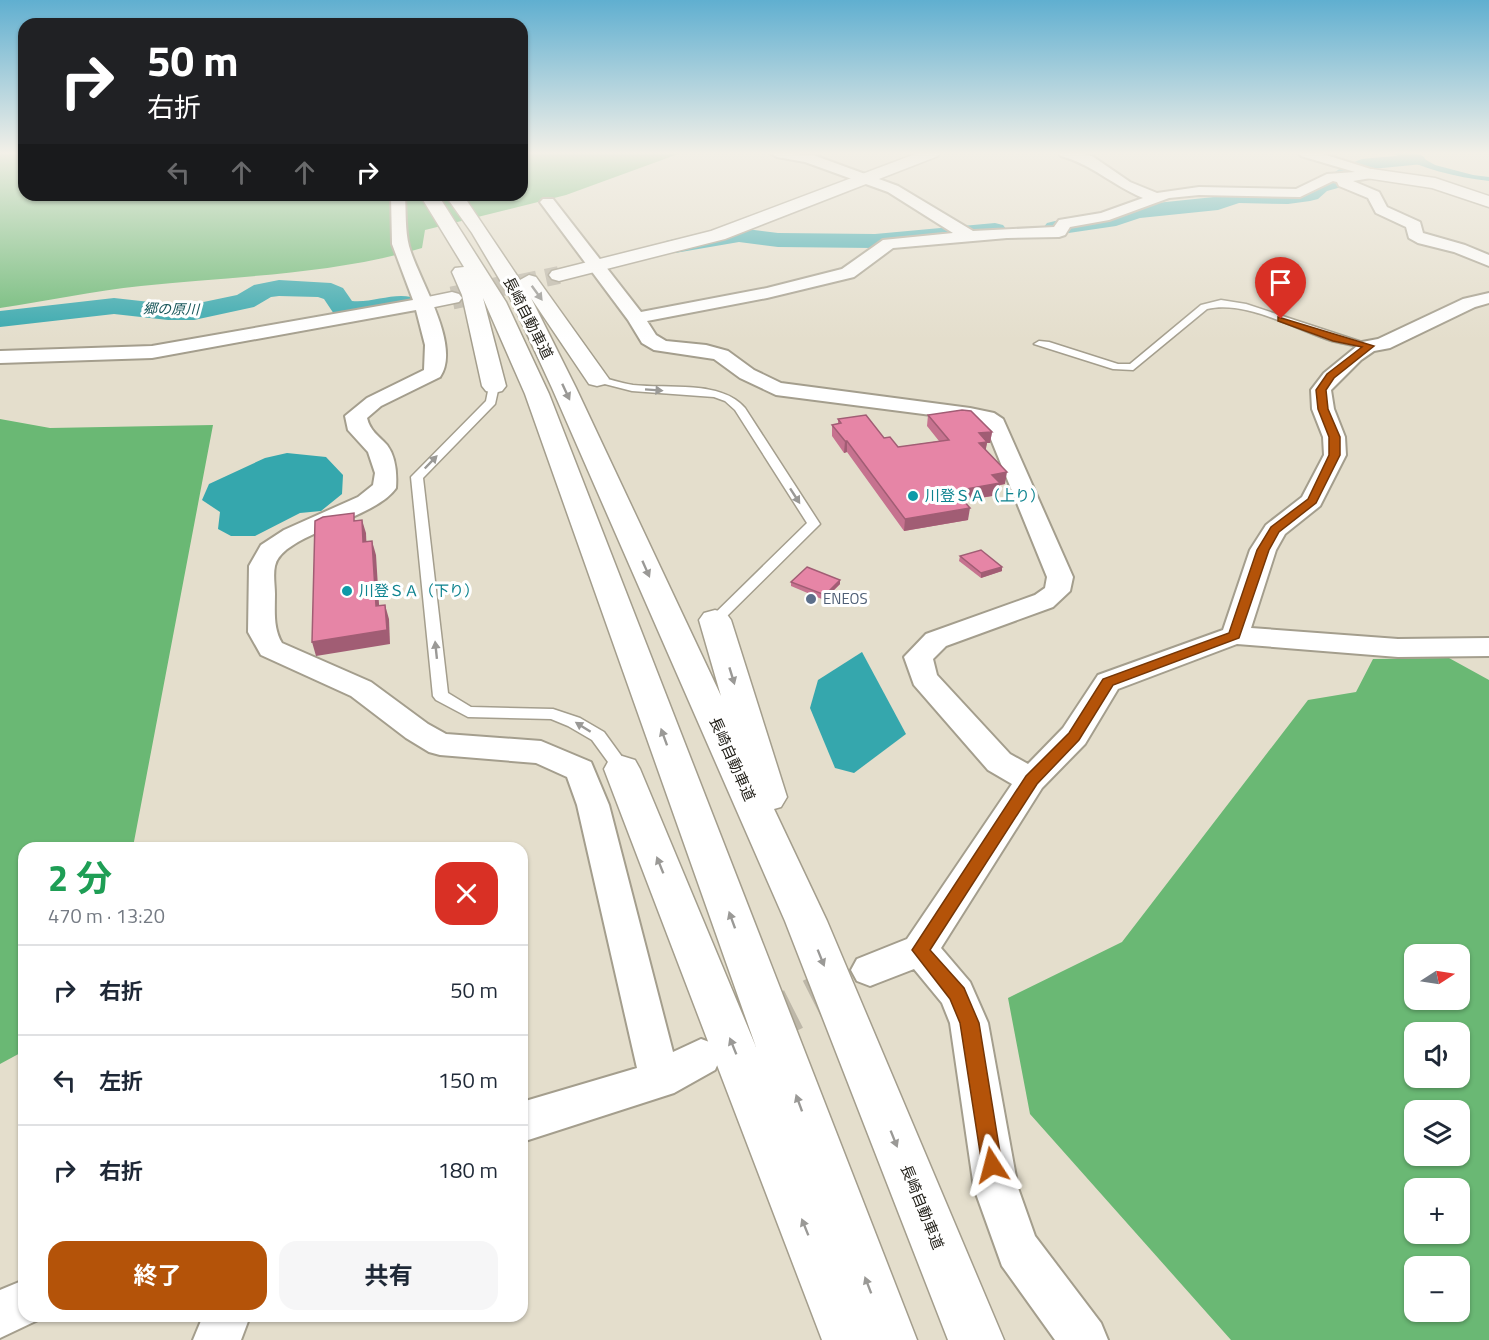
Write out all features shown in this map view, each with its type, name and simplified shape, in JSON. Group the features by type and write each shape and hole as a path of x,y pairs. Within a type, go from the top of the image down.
{"main road":[{"name":"長崎自動車道","path":"452,216 457,237 496,302 537,394 889,1340"},
{"name":"長崎自動車道","path":"461,216 520,297 564,388 806,921 976,1340"},
{"path":"468,216 501,244 583,356 597,379"},
{"path":"559,275 718,236 770,216"},
{"path":"457,237 462,272 472,295 494,386"},
{"path":"715,620 806,921"},
{"path":"622,769 850,1340"}],"street":[{"path":"399,216 401,248 439,301 437,363 433,373 374,402 356,416 360,430 379,450 386,473 384,488 366,502 293,535 270,550 262,566 262,632 271,649 360,689 417,731 440,744 541,752 580,770 593,805 660,1080"},
{"path":"559,216 636,318 649,339 661,346 722,355 747,374 776,388 970,414 986,418 994,424 1060,577 1057,591 1044,601 936,640 918,657 924,678 999,762 1031,780"},
{"path":"938,216 967,233"},
{"path":"636,318 745,297 848,273 860,268 889,243 967,233 1046,233 1105,216"},
{"path":"1393,216 1414,225 1415,235 1424,240 1459,249 1489,261"},
{"path":"1235,635 1263,550 1275,530 1312,501 1335,455 1334,437 1323,409 1321,390 1331,376 1369,346 1383,344 1470,303 1489,298"},
{"path":"0,357 152,352 439,301"},
{"path":"870,970 920,950 1031,780 1074,736 1108,682 1235,635 1398,648 1489,647"},
{"path":"920,950 957,994 969,1023 996,1188 1018,1250 1084,1340"},
{"path":"528,1120 660,1080 701,1058"},
{"path":"0,1315 18,1306"},
{"path":"217,1340 224,1322"}],"lane":[{"path":"1039,344 1117,368 1133,367 1204,307 1209,304 1233,303 1337,339 1369,346"},
{"path":"597,379 632,388 722,394 731,399 814,524 715,620"},
{"path":"494,386 490,402 417,477 441,696 468,712 553,714 574,722 598,736 622,769"}],"green space":[{"path":"0,216 483,216 425,230 422,248 353,264 123,288 0,308"},
{"path":"0,419 50,428 213,425 134,842 18,842 18,1054 0,1064"},
{"path":"1449,658 1489,680 1489,1340 1231,1340 1030,1114 1008,998 1122,942 1308,700 1356,692 1373,659"}],"water":[{"path":"287,453 326,457 343,475 342,494 321,511 300,513 255,536 231,536 218,529 220,512 202,500 209,484 265,458"},
{"path":"862,652 906,734 854,773 835,768 810,708 818,680"}],"building":[{"path":"962,410 971,411 992,432 979,433 987,442 979,443 1007,472 992,475 1000,483 955,491 970,508 905,519 847,441 832,425 841,423 838,419 866,415 884,438 890,437 898,447 949,440 928,415"},
{"name":"川登ＳＡ（下り）","path":"354,513 354,521 362,520 363,542 372,541 376,606 385,605 387,630 312,642 315,521 323,517"},
{"path":"981,550 1002,567 981,573 960,556"},
{"path":"807,567 840,580 825,595 791,582"}],"waterway":[{"name":"郷の原川","path":"1055,228 1126,216"},
{"name":"郷の原川","path":"675,246 739,235 778,240 875,241 995,230"},
{"name":"郷の原川","path":"0,319 114,306 168,312 194,312 245,301 263,291 279,288 322,289 334,294 343,308 363,310 402,303"}],"tunnel":[{"path":"493,289 559,275"},
{"path":"452,298 500,288"},
{"path":"864,973 870,970"},
{"path":"756,1028 867,972"}],"place":[{"name":"川登ＳＡ（上り）","path":"913,496"},
{"name":"川登ＳＡ（下り）","path":"347,591"},
{"name":"ENEOS","path":"811,599"}],"route":[{"path":"992,1165 969,1023 957,994 920,950 1031,780 1074,736 1108,682 1235,635 1263,550 1275,530 1312,501 1335,455 1334,437 1323,409 1321,390 1331,376 1369,346 1337,339 1281,319"}]}
